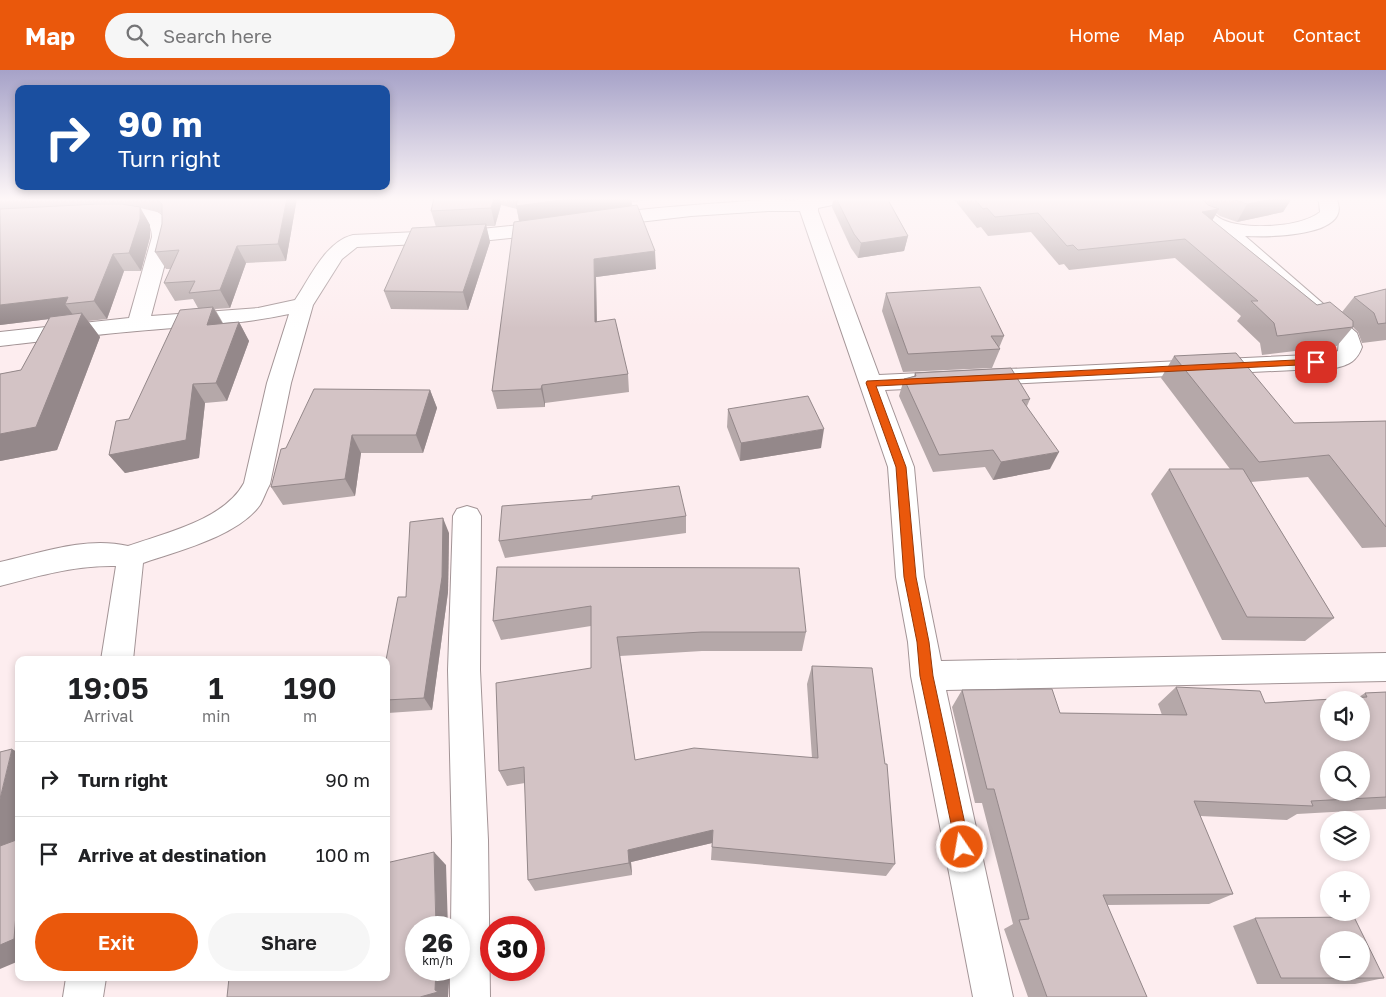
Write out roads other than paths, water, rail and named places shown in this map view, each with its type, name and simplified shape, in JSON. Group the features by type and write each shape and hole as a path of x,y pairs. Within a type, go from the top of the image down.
{"street":[{"path":"138,324 161,241"},
{"path":"0,574 95,555 116,553 128,557 190,535 217,523 235,512 249,499 257,484 279,383 302,305 335,255 353,241"},
{"path":"821,241 901,467 910,577 923,642 927,676 993,997"},
{"path":"870,383 1335,361 1348,355 1351,347 1349,338 1240,241"},
{"path":"0,339 138,324 258,314 302,305"},
{"path":"467,516 464,670 470,840 472,964 470,997"},
{"path":"118,656 130,567 128,557"},
{"path":"927,676 1386,667"},
{"path":"83,997 86,981"}]}
